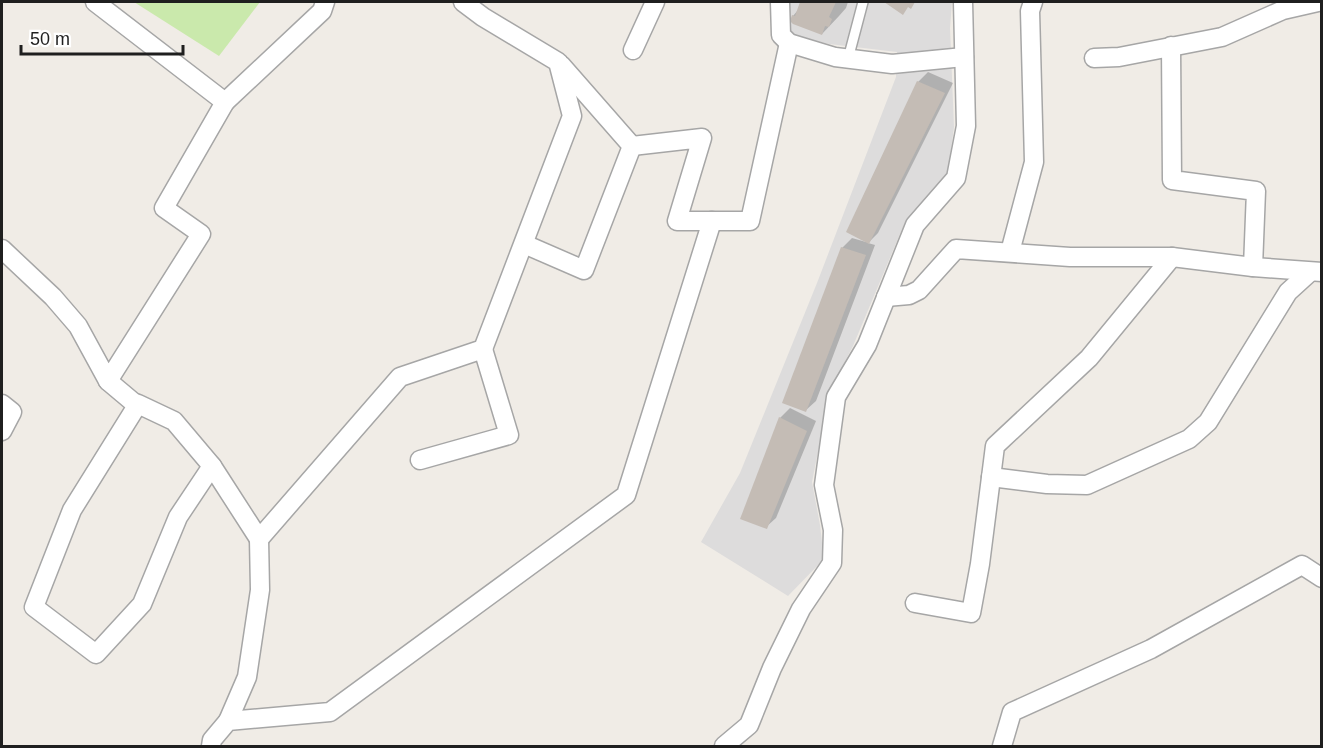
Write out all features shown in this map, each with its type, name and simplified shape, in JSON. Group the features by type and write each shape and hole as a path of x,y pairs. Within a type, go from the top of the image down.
{"street":[{"path":"94,2 225,102"},
{"path":"108,381 201,234 164,208 225,102 322,11 324,2"},
{"path":"463,2 483,17 558,62 632,146"},
{"path":"633,50 655,2"},
{"path":"780,2 781,35 789,43 835,57 892,64 964,57"},
{"path":"724,747 749,725 772,668 801,609 832,563 833,530 824,485 836,398 867,345 915,225 956,178 966,126 963,2"},
{"path":"1010,252 1034,162 1030,11 1033,2"},
{"path":"1094,58 1119,57 1222,37 1283,10 1318,2"},
{"path":"632,146 702,138 677,221 750,221 789,43"},
{"path":"1171,46 1172,180 1256,190 1253,267"},
{"path":"420,460 510,435 483,349 572,116 558,62"},
{"path":"524,244 584,270 632,146"},
{"path":"228,721 330,712 626,495 712,221"},
{"path":"2,249 53,297 78,326 108,381 133,402 174,421 212,466 259,538 260,590 247,677 228,721 212,740 211,747"},
{"path":"886,297 909,295 919,290 956,249 1070,257 1172,257 1316,272"},
{"path":"915,603 971,613 980,564 995,446 1089,358 1172,257"},
{"path":"991,477 1087,486 1189,439 1208,422 1288,292 1316,272"},
{"path":"259,538 400,377 483,349"},
{"path":"2,404 12,412 2,431"},
{"path":"138,404 72,510 34,606 96,654 142,604 178,517 212,466"},
{"path":"1002,747 1012,712 1151,649 1302,565 1322,578"}],"lane":[{"path":"848,59 863,2"}],"shaded area":[{"path":"790,2 952,2 950,28 954,127 948,173 905,222 853,346 830,391 812,482 824,559 788,596 701,542 740,473 817,283 896,77 897,52 829,44 791,35"}],"green space":[{"path":"134,2 260,2 219,56"}],"building":[{"path":"800,2 836,2 829,17 832,19 829,27 825,26 822,35 790,21 792,15 795,16"},
{"path":"884,2 915,2 911,9 908,7 903,15"},
{"path":"917,81 945,93 869,244 846,232"},
{"path":"841,247 866,255 806,412 782,403"},
{"path":"779,417 807,431 767,529 740,519"}]}
